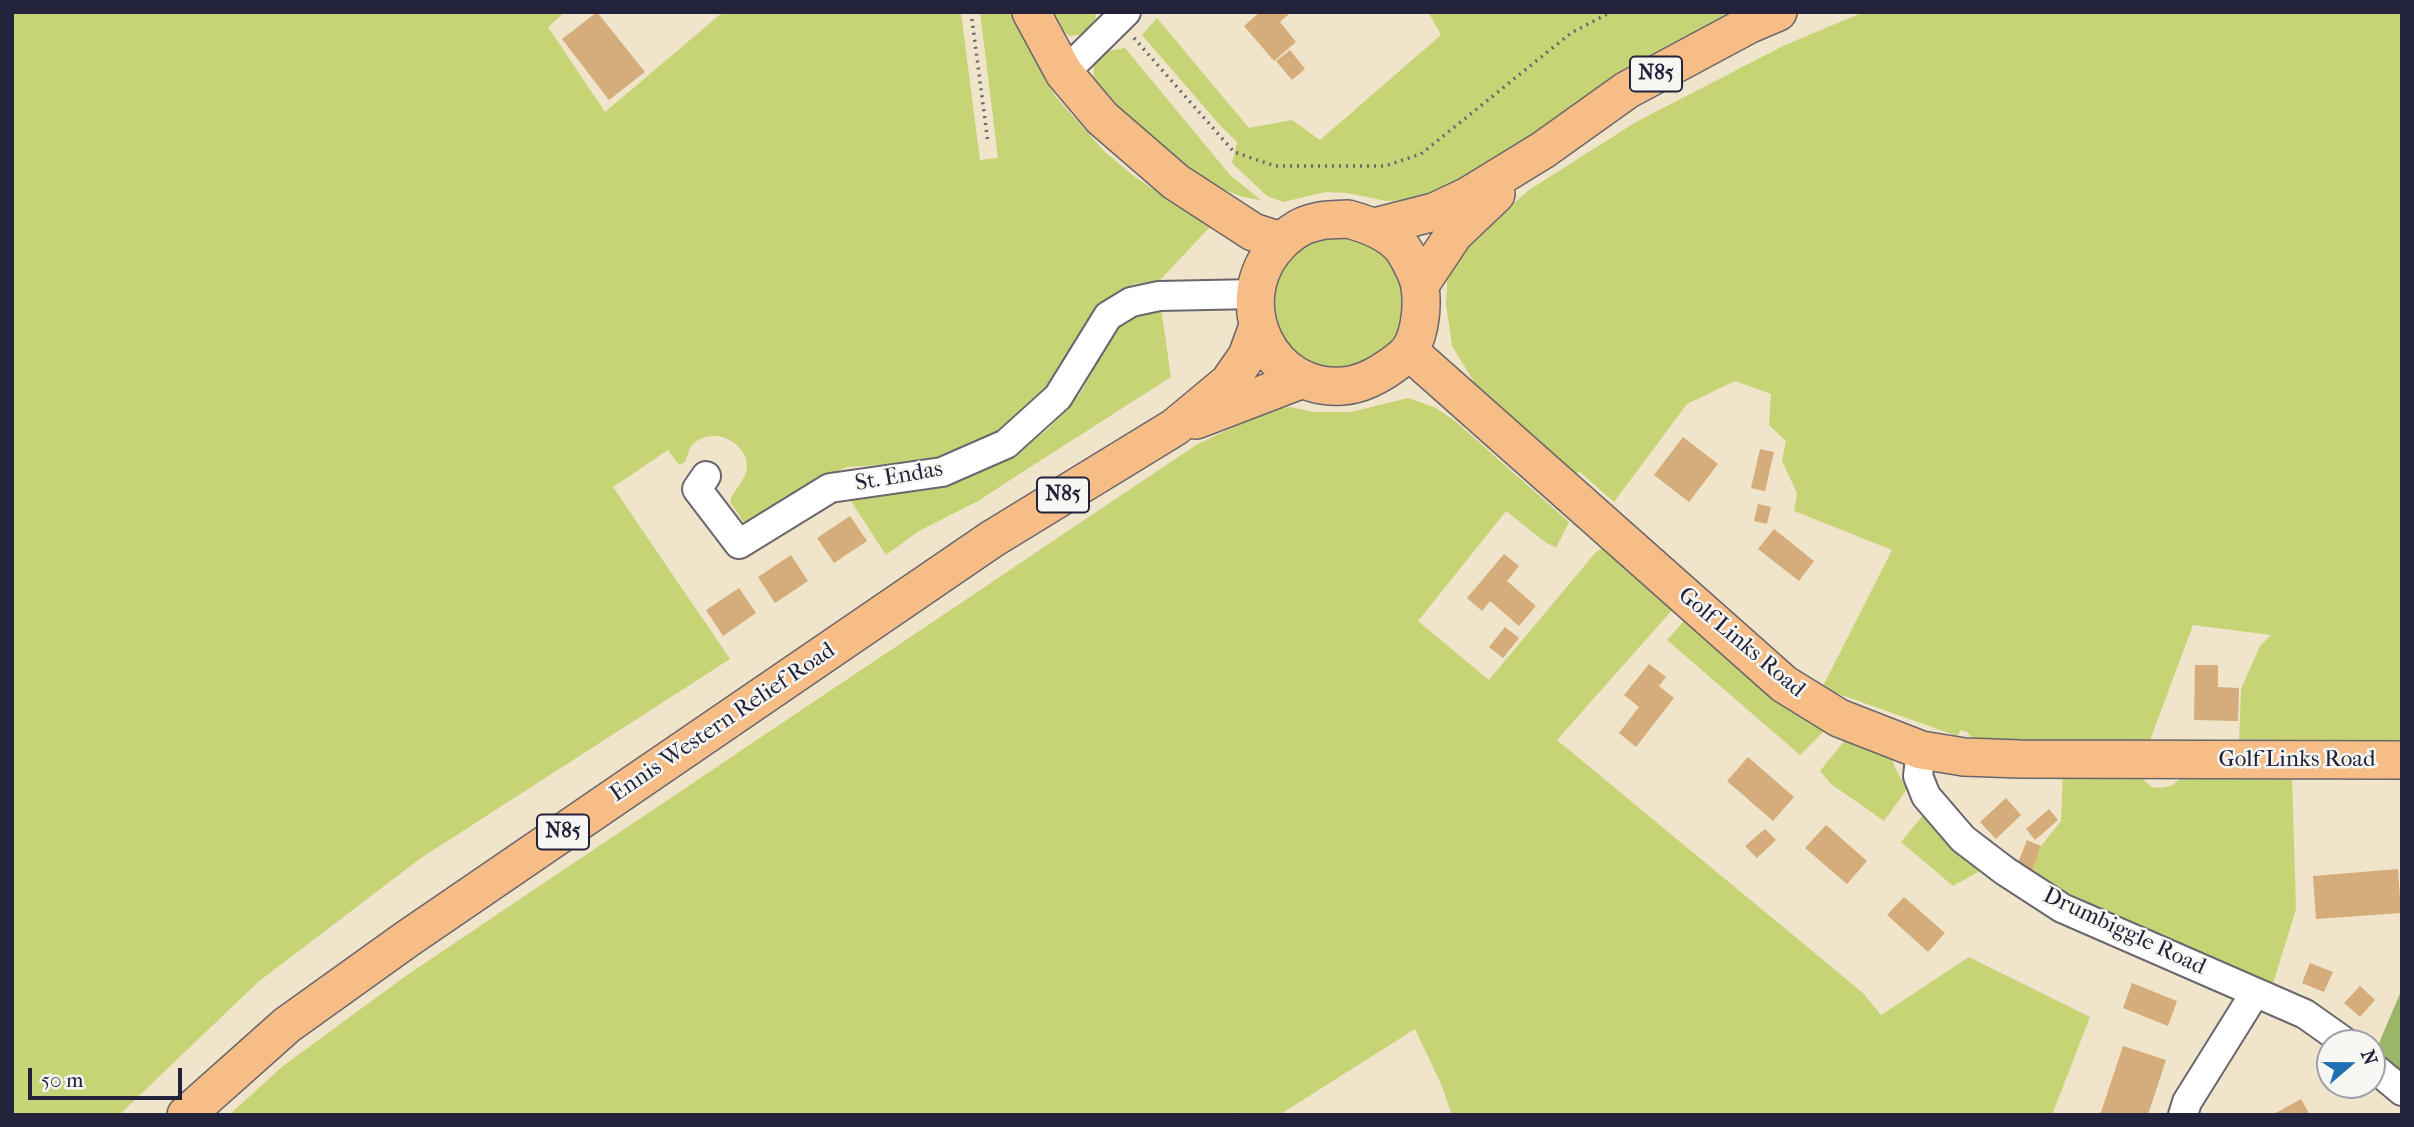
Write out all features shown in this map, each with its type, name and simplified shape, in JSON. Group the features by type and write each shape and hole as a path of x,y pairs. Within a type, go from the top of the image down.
{"main road":[{"path":"1031,12 1064,73 1102,118 1177,182 1253,232 1281,241"},
{"name":"N85","path":"1375,227 1434,212 1468,196 1543,150 1627,90 1750,24 1778,12"},
{"name":"N85","path":"1420,285 1454,234 1543,150"},
{"name":"N85","path":"1256,310 1263,263 1281,241 1314,222 1348,219 1375,227 1402,248 1420,285 1420,319 1410,352"},
{"path":"1256,310 1272,354 1288,370 1303,379 1327,386 1345,386 1382,374 1410,352"},
{"name":"Ennis Western Relief Road","path":"186,1115 287,1025 407,939 972,552 1175,427 1228,382 1247,356 1256,310"},
{"name":"Golf Links Road","path":"1410,352 1784,684 1839,718 1921,750 1964,757 2402,760"},
{"name":"Ennis Western Relief Road","path":"1175,427 1303,379"}],"street":[{"path":"1064,73 1122,17"},
{"name":"St. Endas","path":"706,476 698,489 739,544 830,488 942,472 1006,444 1058,397 1108,316 1131,302 1158,296 1256,310"},
{"name":"Drumbiggle Road","path":"1921,750 1918,775 1926,796 1963,839 2006,871 2062,908 2305,1014 2327,1029"},
{"path":"2183,1115 2188,1102 2255,993"},
{"path":"2386,1078 2402,1091"}],"path":[{"path":"971,12 988,142"},
{"path":"1122,17 1234,152 1275,166 1385,166 1421,154 1571,33 1611,12"}],"green space":[{"path":"12,12 565,12 548,27 605,112 723,12 961,12 980,160 998,158 980,12 1011,12 1055,96 1105,152 1135,177 1210,227 1159,281 1134,284 1109,297 1058,377 1033,405 998,434 951,456 908,463 847,467 829,475 755,521 743,521 730,502 744,476 746,458 736,444 720,437 702,438 694,443 685,462 679,465 668,450 613,487 730,659 421,858 258,982 119,1115 12,1115"},
{"path":"1047,12 1095,12 1096,17 1087,34 1070,36 1055,27"},
{"path":"1428,12 1742,12 1605,85 1457,184 1411,200 1387,201 1326,192 1283,202 1267,196 1232,163 1237,142 1142,35 1157,18 1249,128 1292,120 1320,140 1441,35"},
{"path":"1864,12 2402,12 2402,745 2239,744 2241,689 2260,646 2271,635 2193,625 2149,743 1973,739 1967,732 1961,730 1957,736 1822,688 1892,550 1794,511 1797,493 1782,461 1786,441 1769,425 1771,394 1735,381 1687,404 1614,502 1580,472 1573,474 1479,390 1452,346 1446,304 1448,268 1478,234 1529,190 1636,122 1785,45"},
{"path":"1102,48 1108,51 1125,48 1230,175 1261,200 1216,186 1193,172 1150,139 1093,87 1094,58"},
{"path":"1315,233 1366,235 1404,269 1410,325 1371,370 1315,373 1272,336 1264,285"},
{"path":"1161,308 1171,377 978,501 919,531 886,555 847,495 933,488 976,474 1014,455 1049,428 1080,394 1113,333 1133,313"},
{"path":"1408,398 1434,407 1454,420 1569,522 1556,548 1506,511 1418,621 1489,680 1596,552 1603,548 1673,609 1557,740 1863,993 1881,1015 1969,957 2090,1017 2052,1115 1452,1115 1441,1084 1415,1029 1279,1115 1241,1115 1239,1112 1234,1115 229,1115 283,1066 407,975 1196,445 1269,410 1290,407 1314,412 1351,412"},
{"path":"1685,620 1830,725 1800,755 1667,640"},
{"path":"1849,735 1891,756 1907,789 1884,821 1831,784 1820,771"},
{"path":"2063,772 2136,774 2152,787 2161,788 2171,786 2188,773 2292,775 2296,909 2272,987 2155,935 2031,874 2041,846 2061,821"},
{"path":"1924,814 1982,870 1953,886 1901,842"},
{"path":"2402,989 2402,1076 2386,1060 2385,1029"}],"building":[{"path":"597,12 645,72 609,100 562,39"},
{"path":"1260,12 1286,12 1288,15 1280,22 1296,42 1274,61 1244,26"},
{"path":"1290,50 1305,69 1292,80 1276,61"},
{"path":"1683,437 1718,464 1689,502 1654,475"},
{"path":"1760,449 1774,452 1765,491 1751,488"},
{"path":"1758,504 1771,507 1767,524 1754,521"},
{"path":"850,516 867,541 834,563 817,538"},
{"path":"1774,529 1814,561 1799,581 1758,549"},
{"path":"1504,554 1519,566 1507,581 1536,606 1519,626 1490,601 1482,611 1467,598"},
{"path":"791,555 808,581 775,603 758,577"},
{"path":"739,588 756,613 723,636 706,610"},
{"path":"1505,627 1519,638 1503,658 1489,647"},
{"path":"1649,664 1666,677 1659,686 1674,698 1636,747 1619,733 1639,707 1624,695"},
{"path":"2195,665 2218,665 2218,687 2239,688 2238,721 2194,720"},
{"path":"1748,757 1794,797 1773,821 1727,781"},
{"path":"2006,798 2021,815 1996,839 1980,822"},
{"path":"2049,809 2058,820 2035,840 2026,829"},
{"path":"1826,825 1867,861 1847,884 1805,848"},
{"path":"1765,829 1776,840 1757,858 1745,846"},
{"path":"2027,840 2041,846 2031,874 2018,863"},
{"path":"2398,869 2401,913 2316,919 2313,876"},
{"path":"1904,897 1945,933 1928,952 1887,915"},
{"path":"2310,963 2333,972 2324,992 2302,983"},
{"path":"2132,983 2177,1001 2168,1026 2123,1008"},
{"path":"2360,986 2375,1000 2360,1017 2344,1003"},
{"path":"2123,1046 2166,1060 2148,1115 2100,1115"},
{"path":"2301,1099 2310,1115 2272,1115"}]}
